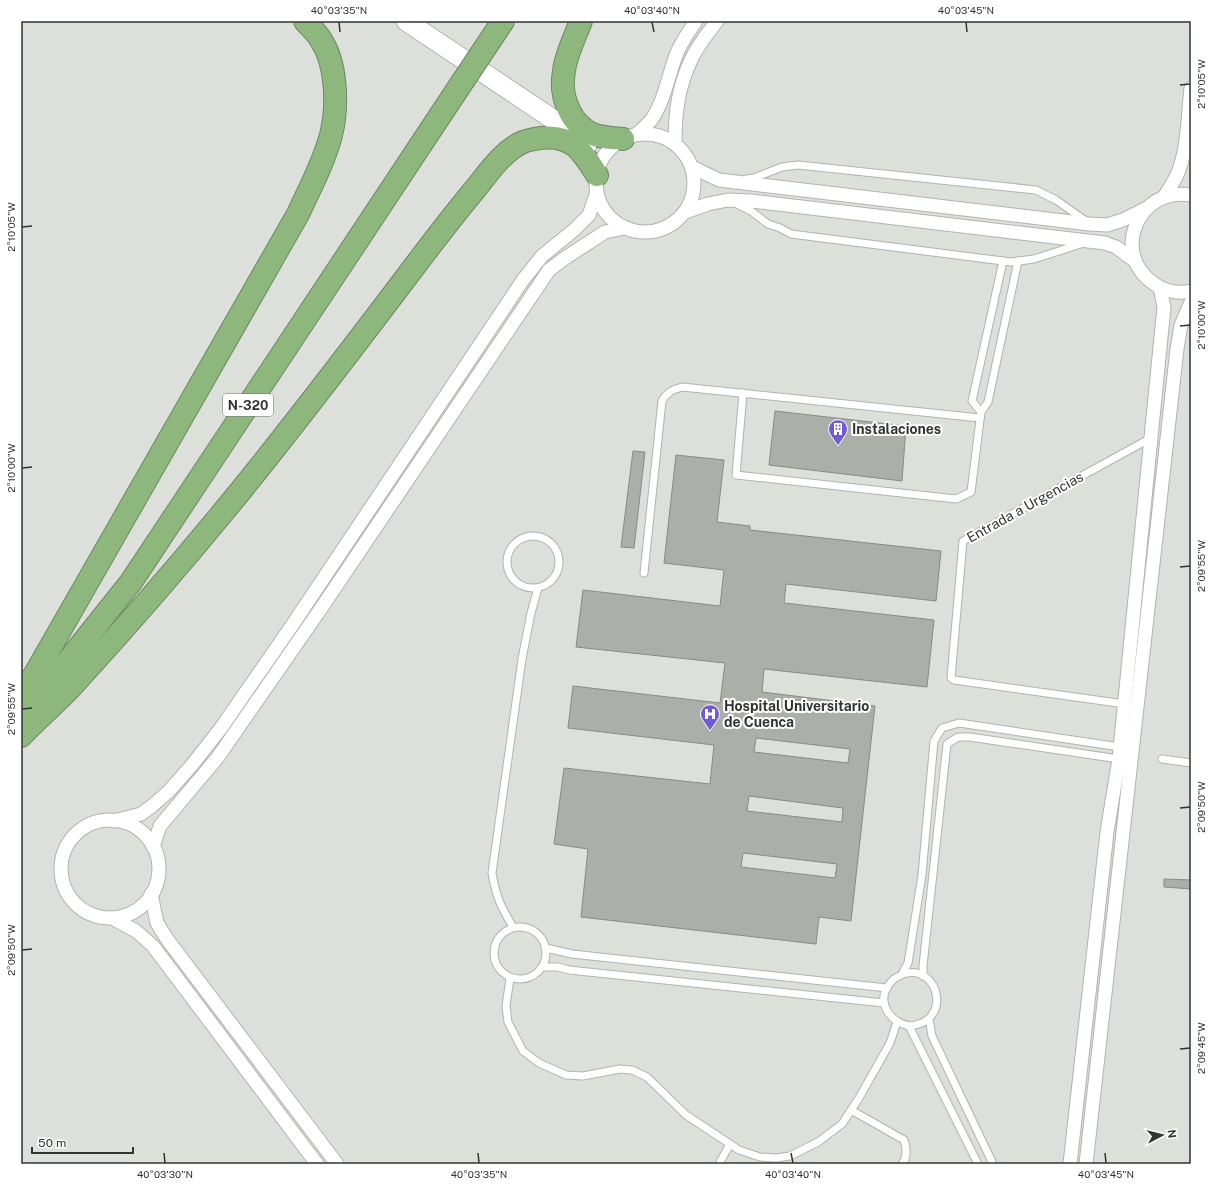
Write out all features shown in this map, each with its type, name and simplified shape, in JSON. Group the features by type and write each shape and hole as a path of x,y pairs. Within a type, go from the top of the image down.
{"highway":[{"path":"21,693 35,674 63,626 298,214 319,168 331,134 336,96 332,65 321,40 305,21"},
{"name":"N-320","path":"21,719 131,582 503,21"},
{"path":"581,21 564,70 562,84 564,99 569,111 584,128 594,135 624,140"},
{"path":"21,736 69,689 147,604 263,463 449,220 509,150 522,143 547,137 566,140 573,143 584,155 598,176"}],"street":[{"path":"406,21 578,136 591,142 624,140 647,134 657,135 674,143 684,152 692,167 694,180 693,193 685,212 674,222 662,229 647,232 625,228 608,215 602,207 595,153 578,136"},
{"path":"114,821 126,823 137,828 146,836 153,847 157,858 158,871 156,883 144,904 135,911 124,916 112,918 98,916 86,911 70,898 64,885 61,872 65,852 76,834 93,823 114,821 141,814 152,806 169,791 192,765 221,728 293,624 523,280 542,256 574,230 588,215 598,176 606,153 652,119 667,85 675,58 684,39 696,21"},
{"path":"674,143 675,114 684,79 692,58 717,21"},
{"path":"1164,197 1175,179 1180,167 1185,144 1191,88"},
{"path":"692,167 719,180 1089,224 1107,225 1123,220 1147,208 1164,197 1177,194 1191,196"},
{"path":"685,212 708,204 728,200 751,201 1105,243 1116,247 1135,261"},
{"path":"1147,208 1139,218 1134,230 1132,242 1135,261 1143,275 1160,288 1174,292 1191,291"},
{"path":"153,847 160,826 218,757 327,601 549,270 605,232 625,228"},
{"path":"1070,1164 1107,832 1119,753 1164,307 1160,288"},
{"path":"1086,1164 1177,349 1180,325 1191,302"},
{"path":"151,894 157,923 167,939 337,1164"},
{"path":"112,918 136,931 154,946 317,1164"}],"lane":[{"path":"734,182 754,178 782,167 798,166 1036,190 1056,200 1089,224"},
{"path":"728,200 751,211 768,224 791,234 1003,261 1034,259 1090,241"},
{"path":"980,415 972,401 1003,261"},
{"path":"743,393 736,475 956,499 971,492 980,415 988,402 1018,261"},
{"path":"644,573 662,401 666,393 682,387 980,415"},
{"name":"Entrada a Urgencias","path":"1124,704 954,680 951,678 963,541 1151,438"},
{"path":"529,536 544,538 555,547 560,562 556,576 551,582 538,588 530,589 516,583 508,570 507,563 511,548 522,538 529,536"},
{"path":"513,927 499,902 494,887 492,873 522,659 530,613 538,588"},
{"path":"902,974 908,964 922,875 934,741 942,728 959,722 1119,753"},
{"path":"923,976 947,744 958,737 970,737 1119,753"},
{"path":"1162,759 1191,763"},
{"path":"513,927 525,927 536,932 544,942 546,948 543,967 532,977 525,979 510,978 499,969 494,955 496,941 500,935 513,927"},
{"path":"546,948 572,954 887,988"},
{"path":"543,967 558,967 569,970 884,1003"},
{"path":"909,973 923,976 933,986 937,1000 933,1014 929,1019 922,1023 909,1026 897,1022 890,1016 884,1003 887,988 896,977 902,974 909,973"},
{"path":"510,978 506,1006 508,1022 523,1051 540,1063 566,1075 583,1076 620,1069 632,1070 647,1077 686,1115 739,1150 760,1157 776,1158 790,1156 818,1142 842,1124 893,1039 897,1022"},
{"path":"929,1019 932,1036 993,1164"},
{"path":"909,1026 978,1164"},
{"path":"851,1110 904,1140 907,1150 902,1164"},
{"path":"719,1164 730,1144"}],"building":[{"name":"Instalaciones","path":"775,411 906,426 902,481 769,465"},
{"path":"633,451 645,452 634,548 621,547"},
{"path":"676,455 724,460 717,522 750,526 750,530 941,551 936,601 786,584 784,603 934,620 927,687 764,669 762,692 875,706 851,921 819,917 816,944 581,917 588,849 554,844 564,768 710,784 714,745 568,728 573,686 720,703 725,663 576,647 583,590 720,606 724,570 664,563","holes":["756,738 850,749 848,763 754,752","749,796 843,808 842,822 747,811","743,853 837,864 835,878 741,867"]},
{"path":"1164,879 1191,880 1191,889 1164,887"}],"place":[{"name":"Instalaciones","path":"838,446"},
{"name":"Hospital Universitario de Cuenca","path":"710,731"}]}
